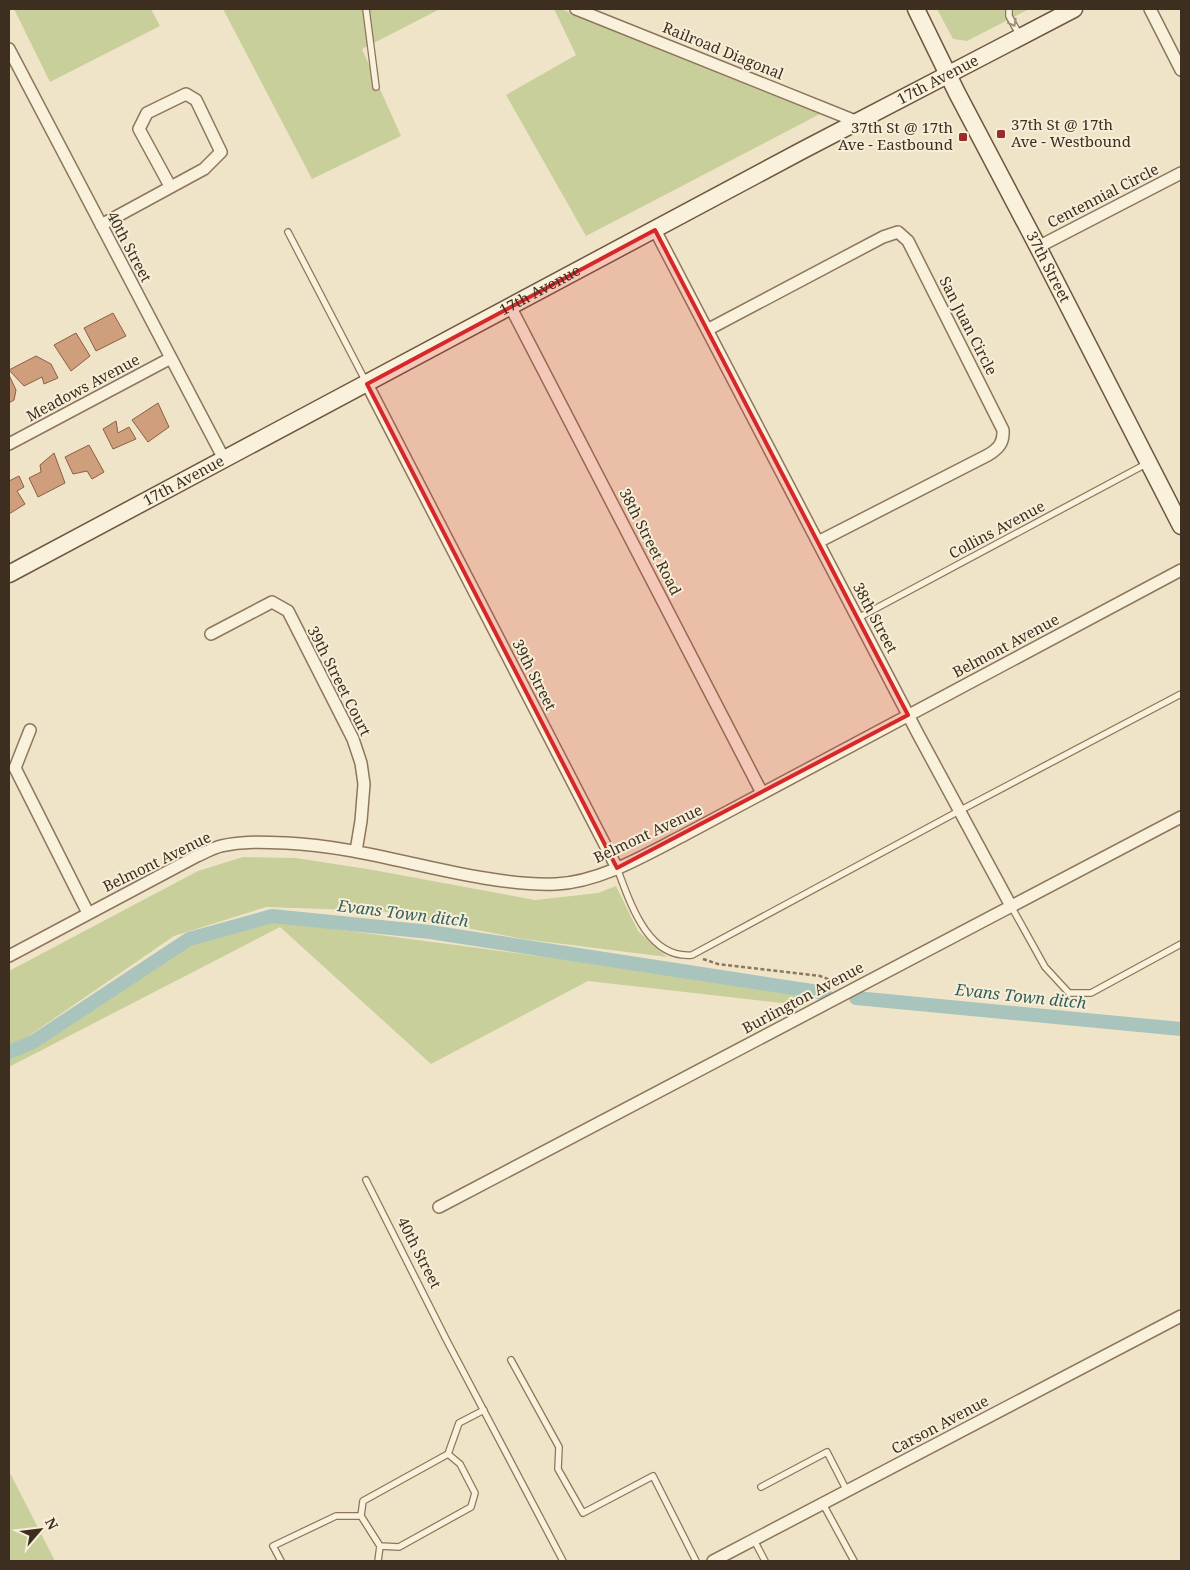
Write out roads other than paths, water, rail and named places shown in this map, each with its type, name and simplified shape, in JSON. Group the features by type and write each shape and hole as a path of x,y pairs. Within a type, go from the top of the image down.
{"main road":[{"name":"37th Street","path":"916,9 956,93 1038,247 1181,526"},
{"name":"17th Avenue","path":"9,574 510,306 1074,9"}],"street":[{"name":"Railroad Diagonal","path":"576,9 858,122"},
{"path":"1150,9 1181,70"},
{"name":"40th Street","path":"9,49 224,459"},
{"path":"101,225 204,169 221,152 196,100 186,94 147,113 139,130 170,186"},
{"name":"Centennial Circle","path":"1038,247 1181,173"},
{"name":"38th Street","path":"655,230 908,715 1010,906"},
{"name":"San Juan Circle","path":"707,330 883,237 898,232 908,241 986,395 1003,430 1004,438 997,449 988,455 818,542"},
{"name":"38th Street Road","path":"510,306 762,793"},
{"name":"Meadows Avenue","path":"9,444 171,358"},
{"name":"39th Street","path":"367,384 617,868"},
{"name":"Belmont Avenue","path":"9,956 196,856 220,846 253,841 304,844 356,851 466,875 517,883 557,884 580,880 617,868 686,834 1181,570"},
{"name":"39th Street Court","path":"211,634 272,602 288,611 353,739 361,763 364,784 356,851"},
{"path":"30,730 15,768 88,913"},
{"name":"Burlington Avenue","path":"439,1207 1181,817"},
{"name":"Carson Avenue","path":"713,1561 1181,1316"}],"lane":[{"path":"366,9 376,87"},
{"path":"1009,9 1009,16 1021,37"},
{"path":"288,232 367,384"},
{"name":"Collins Avenue","path":"858,618 1148,463"},
{"path":"959,811 1181,694"},
{"name":"39th Street","path":"617,868 633,908 648,934 663,948 672,953 681,956 692,956 959,811"},
{"name":"38th Street","path":"1010,906 1050,974 1069,993 1091,994 1181,944"},
{"name":"40th Street","path":"366,1180 446,1339 563,1561"},
{"path":"511,1360 559,1447 558,1469 583,1513 653,1476 696,1561"},
{"path":"378,1561 380,1546 361,1516 363,1501 448,1454 459,1424 484,1410"},
{"path":"760,1487 827,1452 847,1491"},
{"path":"380,1546 399,1547 471,1506 476,1493 460,1464 448,1454"},
{"path":"824,1504 854,1561"},
{"path":"281,1561 273,1546 336,1516 361,1516"},
{"path":"754,1540 765,1561"}],"waterway":[{"name":"Evans Town ditch","path":"9,1052 33,1042 189,939 272,916 430,932 825,993"},
{"name":"Evans Town ditch","path":"856,998 1181,1029"}],"place":[{"name":"37th St @ 17th Ave - Westbound","path":"1001,134"},
{"name":"37th St @ 17th Ave - Eastbound","path":"963,137"}]}
